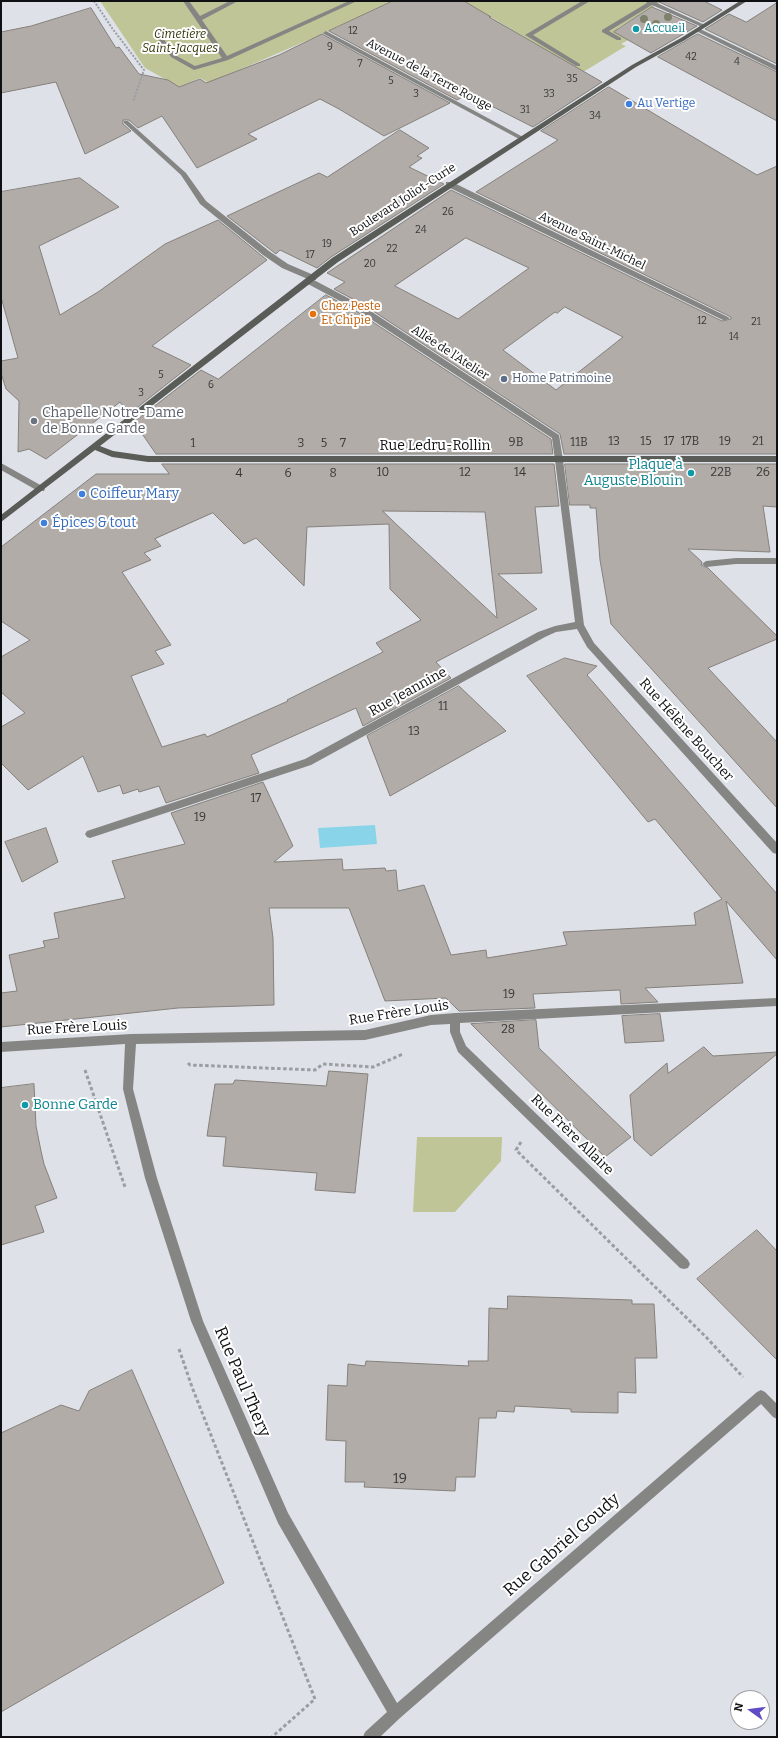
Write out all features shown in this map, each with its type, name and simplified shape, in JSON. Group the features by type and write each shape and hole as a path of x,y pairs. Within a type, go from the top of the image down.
{"main road":[{"name":"Boulevard Joliot-Curie","path":"1,519 335,260 449,184 634,66 701,28 744,1"},
{"name":"Rue Ledru-Rollin","path":"94,447 112,454 148,459 777,459"}],"street":[{"path":"186,1 226,60"},
{"path":"198,19 235,1"},
{"path":"156,32 173,56 194,68 226,60 354,1"},
{"path":"578,64 528,34 575,5 587,1"},
{"path":"619,39 604,31 652,2 777,69"},
{"name":"Avenue de la Terre Rouge","path":"326,32 521,138"},
{"name":"Allée de l'Atelier","path":"126,122 138,135 184,174 203,202 266,253 285,266 360,308 556,437 559,460"},
{"name":"Avenue Saint-Michel","path":"449,184 726,318"},
{"path":"559,460 580,625"},
{"path":"1,466 40,488"},
{"path":"706,564 736,561 777,561"},
{"name":"Rue Jeannine","path":"90,834 308,762 520,647 538,635 556,628 580,625"},
{"name":"Rue Hélène Boucher","path":"580,625 590,645 777,850"},
{"name":"Rue Frère Louis","path":"1,1047 131,1039 365,1035 431,1020 455,1018 777,1002"},
{"name":"Rue Frère Allaire","path":"455,1018 455,1032 462,1049 684,1264"},
{"name":"Rue Paul Thery","path":"131,1039 128,1089 151,1178 196,1321 283,1518 395,1712"},
{"path":"761,1396 777,1413"},
{"name":"Rue Gabriel Goudy","path":"370,1737 395,1712 761,1396"}],"path":[{"path":"94,1 112,28 144,70 126,122"},
{"path":"187,1061 190,1065 315,1070 323,1064 372,1067 407,1052"},
{"path":"535,1120 516,1150 706,1336 761,1396"},
{"path":"192,1387 315,1699 272,1737"}],"green space":[{"name":"Cimetière Saint-Jacques","path":"100,1 393,1 313,38 209,83 200,78 179,87 145,68"},
{"path":"464,1 663,1 618,28 632,38 621,44 626,46 583,72"},
{"path":"417,1137 502,1137 501,1161 455,1212 413,1212"}],"water":[{"path":"375,825 377,844 320,848 318,828"}],"building":[{"path":"393,1 464,1 602,82 533,127 468,94 457,100 329,31"},
{"path":"704,1 722,10 703,22 659,2"},
{"path":"777,3 777,64 705,29 729,14 746,22"},
{"path":"652,7 697,26 651,53 614,32"},
{"path":"91,8 116,48 119,47 139,74 168,80 179,87 200,79 206,83 279,55 322,34 450,103 384,136 320,99 248,134 257,139 197,168 162,116 138,128 129,120 123,120 123,124 131,131 85,154 56,82 1,93 1,32 31,26"},
{"path":"698,34 777,72 777,121 658,57"},
{"path":"609,87 757,175 777,166 777,454 564,454 560,434 364,305 334,289 345,282 327,273 451,190 722,321 731,319 731,317 476,192 558,140 541,131","holes":["466,238 529,268 458,319 395,286","565,307 623,337 556,390 503,350 555,312 557,313"]},
{"path":"400,130 429,148 417,156 422,158 409,167 444,184 331,257 317,268 280,250 276,254 227,216 319,173 327,177"},
{"path":"80,178 119,207 39,246 60,315 98,292 165,244 218,220 267,260 152,346 191,365 129,414 120,402 46,459 29,449 18,452 19,401 6,389 1,373 1,361 18,358 1,297 1,192"},
{"path":"326,295 356,311 551,439 553,454 156,454 134,422 201,370 218,379"},
{"path":"162,464 554,464 559,506 535,507 542,573 498,574 537,609 436,662 451,678 363,726 356,708 251,755 259,773 166,803 159,786 139,792 138,789 123,794 120,785 98,792 83,756 28,790 1,763 1,727 25,713 1,692 1,657 30,640 1,621 1,547 96,474 169,474","holes":["383,511 485,512 497,618 396,524","213,513 244,544 256,538 304,586 307,527 389,524 390,589 421,620 376,643 383,652 287,700 288,701 207,737 205,734 162,747 131,676 164,664 155,651 171,645 122,572 151,560 144,553 161,546 155,539"]},
{"path":"565,464 777,464 777,507 763,506 770,552 688,549 702,562 701,565 708,568 777,636 777,639 708,668 777,742 777,808 611,624 600,560 596,508 590,508 590,505 570,505"},
{"path":"565,658 597,666 587,675 777,894 777,960 726,901 743,983 645,988 658,1002 621,1004 620,990 533,994 535,1008 459,1011 446,998 385,1001 349,908 269,908 273,938 274,1005 178,1008 1,1027 1,993 17,991 9,955 45,947 43,941 59,938 54,913 125,898 112,861 185,844 171,813 263,782 293,846 274,862 342,859 343,870 385,868 386,871 396,870 398,891 424,885 451,955 486,950 487,958 567,945 563,932 696,925 694,913 722,899 655,819 648,822 527,676"},
{"path":"459,686 506,731 390,796 367,736"},
{"path":"46,828 58,862 22,882 5,842"},
{"path":"660,1014 664,1041 625,1043 622,1016"},
{"path":"536,1020 539,1048 631,1137 605,1157 471,1024"},
{"path":"704,1047 713,1056 777,1052 777,1054 651,1156 634,1140 630,1095 667,1063 668,1073"},
{"path":"329,1071 368,1074 355,1193 315,1190 317,1173 223,1166 226,1137 207,1136 215,1084 233,1084 235,1080 326,1086"},
{"path":"34,1084 36,1126 41,1151 44,1164 57,1198 35,1206 44,1232 1,1245 1,1088"},
{"path":"757,1230 777,1251 777,1360 697,1279"},
{"path":"508,1296 632,1300 632,1304 654,1304 657,1358 635,1358 636,1393 618,1392 618,1413 571,1412 571,1409 515,1406 514,1412 497,1411 496,1418 479,1418 475,1477 456,1477 455,1491 364,1487 365,1482 345,1482 346,1441 326,1440 328,1385 347,1386 348,1364 365,1366 366,1361 469,1366 468,1361 488,1361 489,1308 507,1309"},
{"path":"132,1370 224,1583 1,1712 1,1433 61,1405 79,1411 89,1391"}],"place":[{"name":"Accueil","path":"636,29"},
{"name":"Au Vertige","path":"629,104"},
{"name":"Chez Peste Et Chipie","path":"313,314"},
{"name":"Home Patrimoine","path":"504,379"},
{"name":"Chapelle Notre-Dame de Bonne Garde","path":"34,421"},
{"name":"Plaque à Auguste Blouin","path":"691,473"},
{"name":"Coiffeur Mary","path":"82,494"},
{"name":"Épices & tout","path":"44,523"},
{"name":"Bonne Garde","path":"25,1105"}]}
